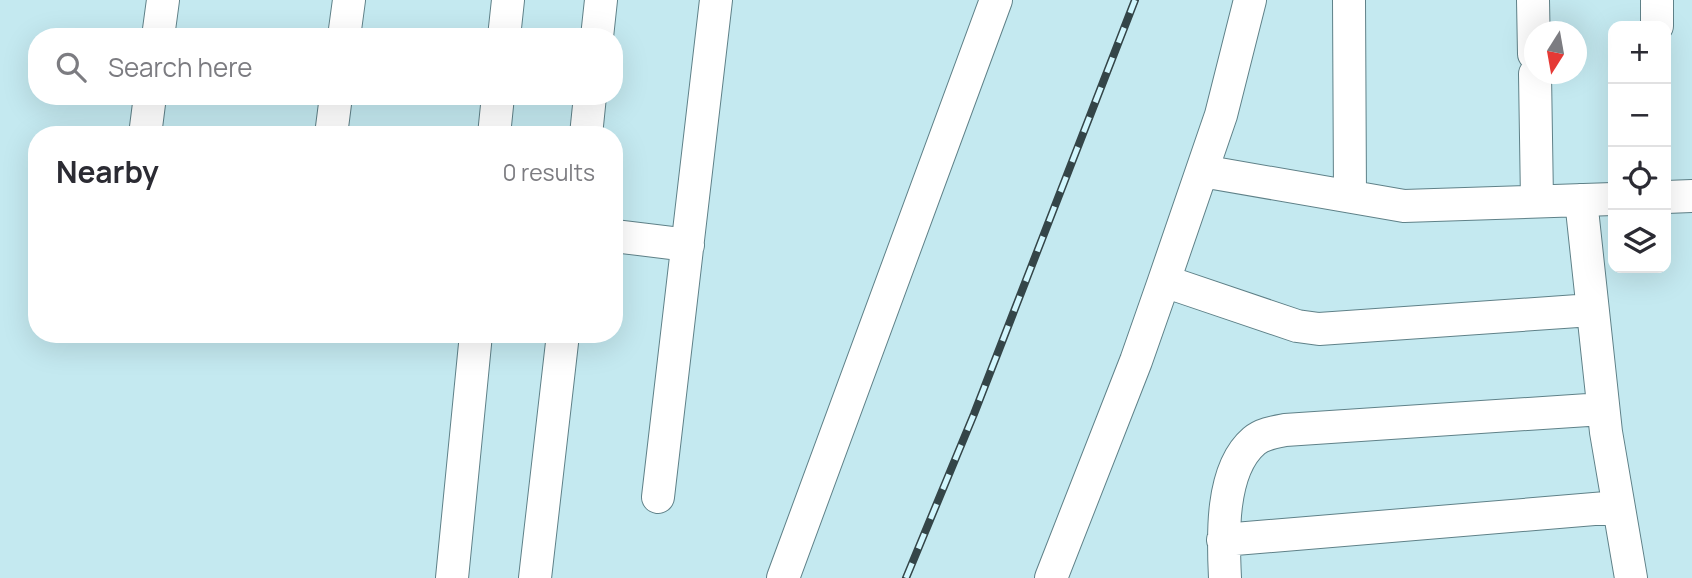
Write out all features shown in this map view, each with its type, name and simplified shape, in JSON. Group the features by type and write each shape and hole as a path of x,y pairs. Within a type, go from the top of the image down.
{"street":[{"path":"159,28 163,0"},
{"path":"345,28 349,0"},
{"path":"505,28 508,0"},
{"path":"598,28 601,0"},
{"path":"658,497 716,0"},
{"path":"783,578 996,0"},
{"path":"1051,578 1136,361 1164,281 1221,115 1251,0"},
{"path":"1349,0 1350,195"},
{"path":"1534,0 1534,21"},
{"path":"1657,0 1657,21"},
{"path":"1535,84 1537,201"},
{"path":"146,126 149,105"},
{"path":"332,126 335,105"},
{"path":"495,126 497,105"},
{"path":"587,126 589,105"},
{"path":"1202,171 1404,206 1608,199"},
{"path":"1671,197 1692,197"},
{"path":"1581,200 1603,410 1631,578"},
{"path":"623,237 688,245"},
{"path":"1164,281 1297,326 1319,329 1592,310"},
{"path":"452,578 475,343"},
{"path":"535,578 562,343"},
{"path":"1225,578 1223,540 1228,494 1236,467 1254,440 1268,433 1603,410"},
{"path":"1223,540 1618,507"}],"railway":[{"path":"906,578 974,414 1135,0"}]}
